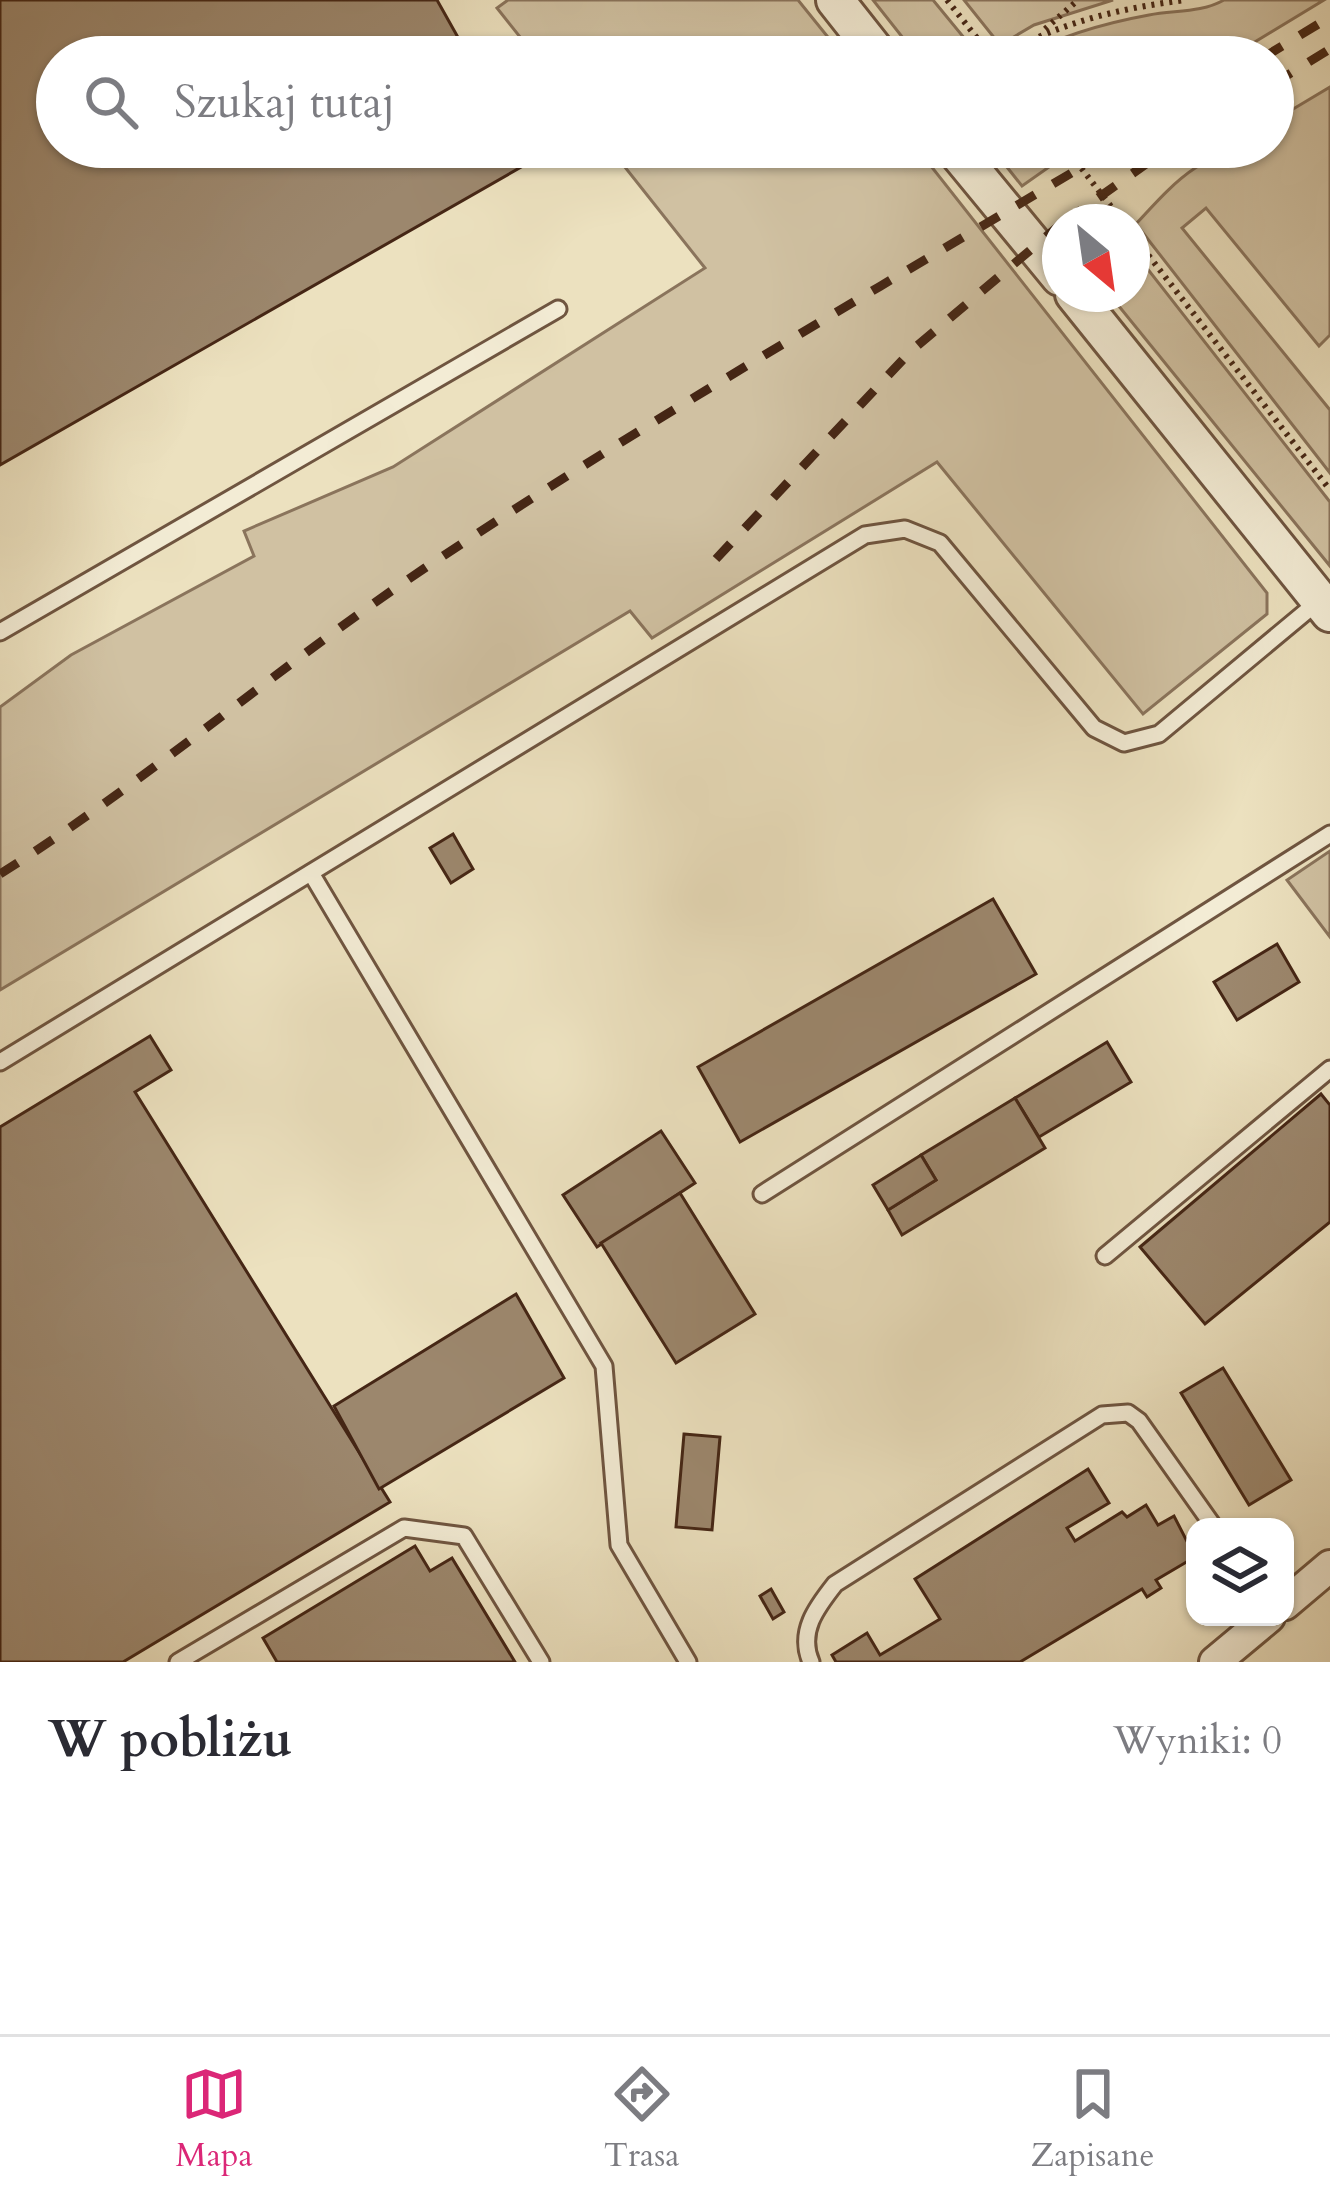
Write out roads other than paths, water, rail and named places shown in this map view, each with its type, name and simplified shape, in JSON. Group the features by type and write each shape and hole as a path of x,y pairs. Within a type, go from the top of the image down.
{"street":[{"path":"836,0 864,36"},
{"path":"970,168 1042,255"},
{"path":"1088,312 1325,606"},
{"path":"1294,1597 1330,1567"},
{"path":"1215,1662 1258,1626"}],"lane":[{"path":"0,632 558,309"},
{"path":"0,1062 865,536 905,529 940,543 1094,728 1124,742 1159,734 1325,606"},
{"path":"762,1194 1330,834"},
{"path":"311,873 604,1366 619,1545 688,1662"},
{"path":"1105,1256 1330,1069"},
{"path":"811,1662 804,1643 808,1628 835,1584 1102,1415 1128,1413 1139,1421 1208,1518"},
{"path":"178,1662 404,1528 464,1536 541,1662"}],"railway":[{"path":"1294,39 1330,17"},
{"path":"1294,71 1330,49"},
{"path":"0,874 437,560 688,401 1080,168"},
{"path":"1089,204 1140,168"},
{"path":"716,559 911,351 1042,240"}]}
